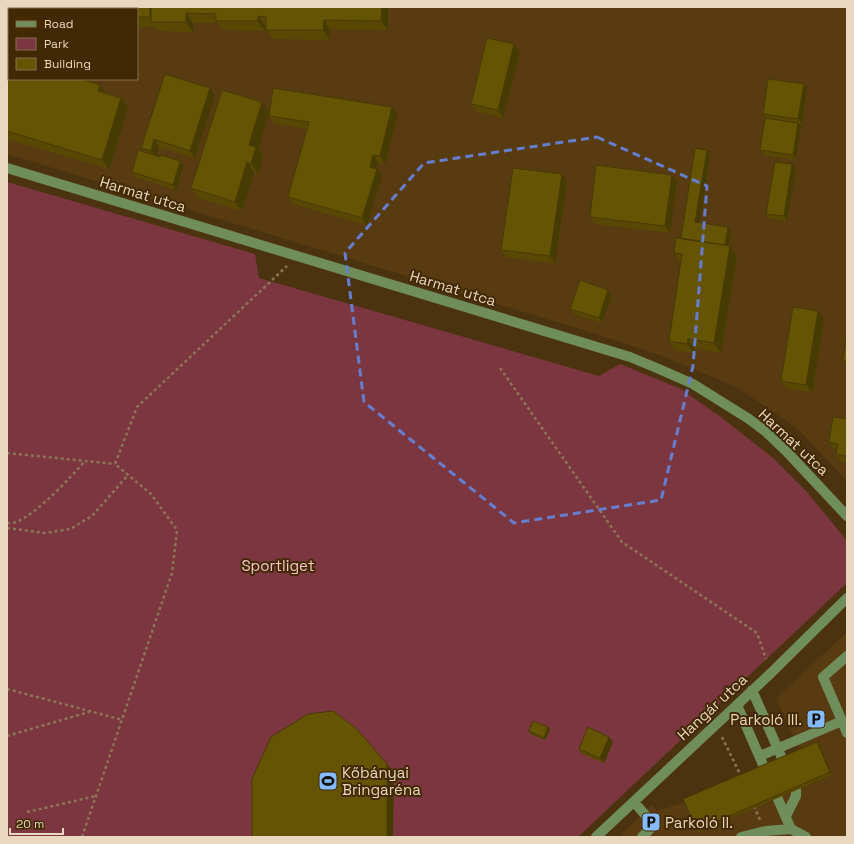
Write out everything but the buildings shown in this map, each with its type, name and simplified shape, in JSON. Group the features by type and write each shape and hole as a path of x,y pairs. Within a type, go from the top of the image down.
{"street":[{"name":"Harmat utca","path":"7,168 630,357 676,376 710,394 765,431 788,453 847,516"},
{"name":"Hangár utca","path":"596,837 771,673 847,598"},
{"path":"847,656 823,677 847,733"},
{"path":"752,690 796,790 796,796 786,816"},
{"path":"737,705 791,829"},
{"path":"760,756 842,721"},
{"path":"634,802 654,825 642,837"},
{"path":"741,837 766,831 791,829 806,837"}],"path":[{"path":"115,464 137,407 297,257"},
{"path":"500,368 622,542 757,633 771,673"},
{"path":"7,453 115,464 151,494 177,530 172,573 82,837"},
{"path":"7,523 16,522 35,510 85,461"},
{"path":"7,528 45,533 70,529 92,516 128,475"},
{"path":"7,689 123,720"},
{"path":"7,736 90,711"},
{"path":"716,724 741,778"},
{"path":"27,812 96,796"},
{"path":"752,802 766,831"}],"highlighted area":[{"path":"597,137 707,186 693,366 661,500 514,523 364,402 345,253 424,163"}],"shaded area":[{"path":"7,7 847,7 847,481 797,428 738,388 660,355 593,333 7,154"},
{"path":"847,632 847,837 619,837 651,805 657,811 685,802 801,752 776,698"}],"green space":[{"name":"Sportliget","path":"7,182 255,254 259,278 599,376 620,364 681,389 722,418 773,458 807,492 847,541 847,583 578,837 7,837"}],"place":[{"name":"Parkoló III.","path":"816,719"},
{"name":"Kőbányai Bringaréna","path":"328,781"},
{"name":"Parkoló II.","path":"651,822"}]}
